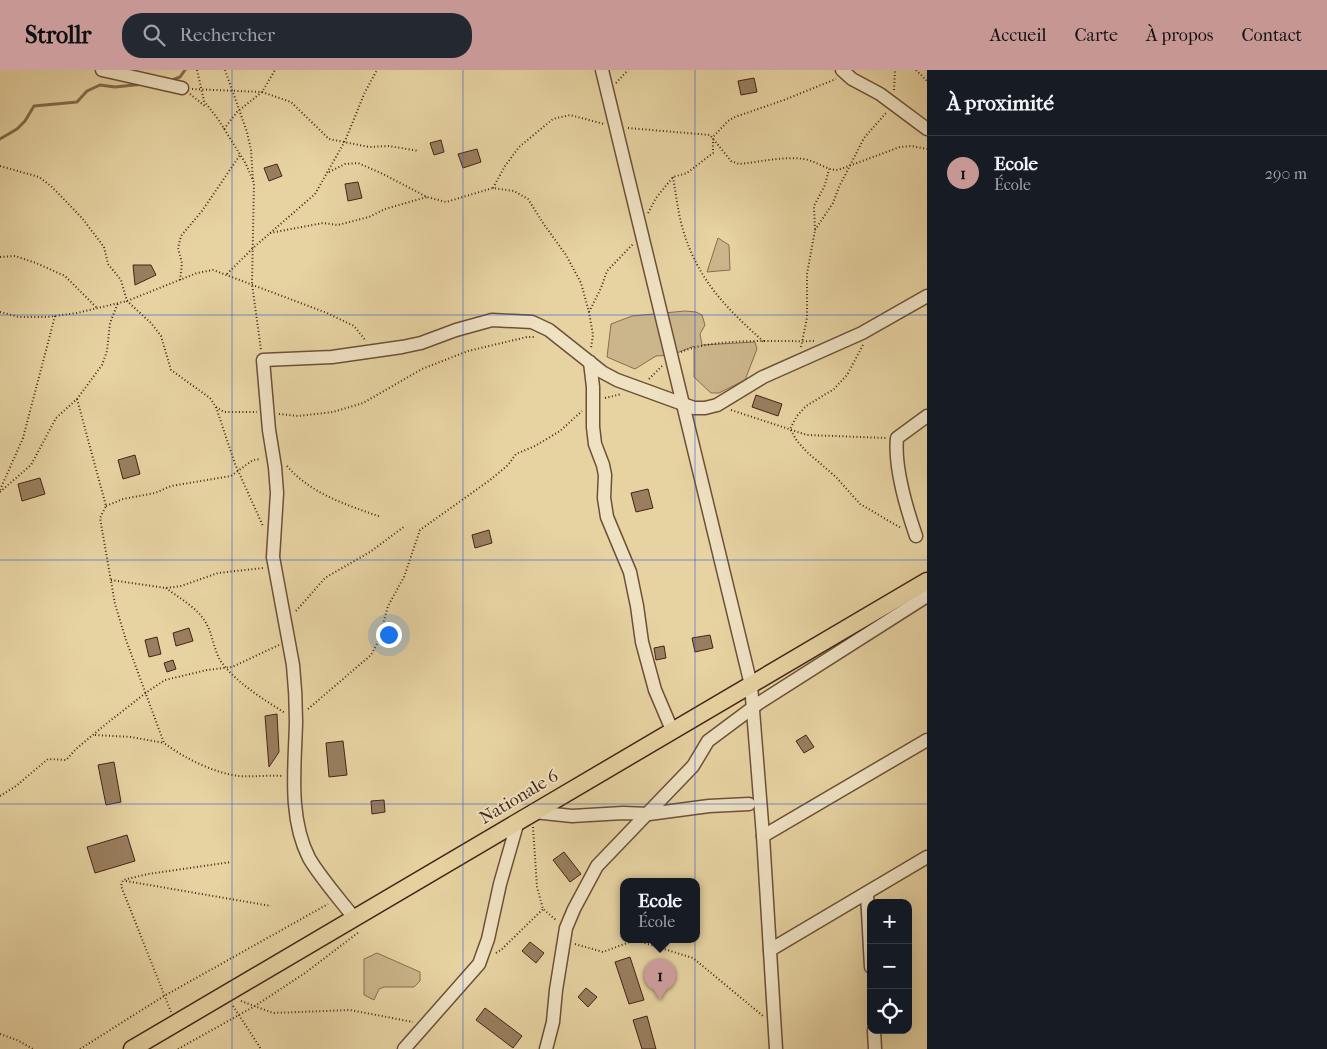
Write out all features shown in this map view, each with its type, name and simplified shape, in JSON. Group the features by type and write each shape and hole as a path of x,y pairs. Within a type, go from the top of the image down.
{"main road":[{"name":"Nationale 6","path":"132,1049 226,994 357,925 672,730 927,582"}],"street":[{"path":"102,70 182,88"},
{"path":"602,70 751,684 763,836 776,1049"},
{"path":"844,72 892,102 927,129"},
{"path":"357,925 310,858 301,837 297,819 294,777 296,720 293,665 275,567 273,544 276,520 273,453 263,360 332,357 421,343 456,330 492,320 532,322 557,336 602,372 639,389 694,408 705,408 717,405 763,377 798,360 848,340 927,296"},
{"path":"590,362 594,400 593,427 595,444 604,465 606,517 630,572 638,606 642,642 655,690 672,730"},
{"path":"916,536 903,492 896,453 897,438 927,416"},
{"path":"555,1049 556,990 565,933 597,866 649,814 693,766 708,741 753,708 927,596"},
{"path":"763,836 927,740"},
{"path":"404,1049 479,964 488,939 511,842 528,820 623,813 649,814 709,806 749,804"},
{"path":"770,950 927,857"},
{"path":"867,892 870,944"},
{"path":"546,1049 554,1022"},
{"path":"874,1034 874,1049"}],"path":[{"path":"197,70 204,101 218,119 240,155 254,183"},
{"path":"225,70 247,132 251,150 254,183 252,284 263,360"},
{"path":"224,129 239,110 262,92 275,70"},
{"path":"227,274 253,248 315,194 345,141 365,92 377,70"},
{"path":"815,230 833,204 839,187 864,138 885,114 892,102 895,70"},
{"path":"916,70 927,81"},
{"path":"713,137 735,116 792,97 844,72"},
{"path":"182,88 262,92 291,102 329,139 370,147 389,146 419,151"},
{"path":"182,88 209,109"},
{"path":"493,188 519,146 553,119 570,116 615,126 703,133 713,137 731,161 740,164 797,158 813,161 829,169 838,170 900,147 911,146 927,149"},
{"path":"180,280 182,264 178,248 181,236 202,211 240,155"},
{"path":"329,172 346,164 358,163 384,174 427,197 446,202 493,188 514,191 528,199 542,224 570,262 581,283 593,335 590,362"},
{"path":"0,166 39,177 51,186 82,218 104,247 108,264 121,280 127,301 151,323 161,336 171,370 210,398 216,407 238,471 257,517 273,544"},
{"path":"798,360 807,318 807,274 815,230 814,206 825,185 829,169"},
{"path":"673,177 682,229 694,259 708,284 732,313 764,342"},
{"path":"270,233 323,223 338,225 369,217 385,209 427,197"},
{"path":"0,257 15,256 64,276 97,308"},
{"path":"0,312 19,318 55,316 97,308 127,301 197,273 213,270 327,313 354,326 374,350"},
{"path":"0,491 32,465 56,418 77,399 102,365 107,350 110,323 118,303"},
{"path":"0,491 23,438 55,316"},
{"path":"790,429 797,416 806,406 834,390 847,374 872,327"},
{"path":"216,407 224,412 261,412 298,416 333,412 363,403 422,369 468,351 527,337 557,336"},
{"path":"166,588 198,612 206,623 221,662 258,695 296,720 322,695 371,654 378,642 388,606 404,577 420,530 490,480 508,465 516,454 535,446 560,431 594,400 639,389 671,356 695,346 820,341"},
{"path":"77,399 106,506"},
{"path":"717,405 807,435 897,438"},
{"path":"790,429 797,441 807,452 836,477 860,504 916,536"},
{"path":"164,743 126,640 115,604 100,518 106,506 123,499 155,493 172,486 230,476 253,460 273,453 293,473 316,490 338,502 381,517"},
{"path":"284,623 325,578 370,552 406,526"},
{"path":"111,580 166,588 182,586 218,573 275,567"},
{"path":"0,796 16,786 48,759 66,760 76,749 146,692 165,680 232,667 288,641"},
{"path":"93,735 131,737 164,743 174,750 225,774 294,777"},
{"path":"511,842 528,820"},
{"path":"528,820 537,887 543,909 580,947 603,952 627,943"},
{"path":"123,880 148,874 230,862"},
{"path":"123,880 271,906"},
{"path":"123,880 121,886 175,1023"},
{"path":"80,1049 164,996 338,898"},
{"path":"479,964 502,949 543,909"},
{"path":"178,1049 255,1006 305,973 357,925"},
{"path":"645,943 693,958 775,1026"},
{"path":"226,994 273,1013 350,1010 425,1024"},
{"path":"226,994 261,1049"},
{"path":"0,1034 34,1049"}],"shaded area":[{"path":"718,238 729,245 730,270 707,272"},
{"path":"685,311 696,312 702,315 705,325 700,334 702,345 755,342 757,349 745,380 719,393 711,393 694,377 694,346 672,355 656,356 635,369 607,357 611,324 632,316"},
{"path":"377,953 420,972 420,981 414,987 384,987 379,989 374,1000 364,995 364,959"}],"building":[{"path":"754,78 757,92 741,95 738,81"},
{"path":"441,140 444,152 434,155 430,143"},
{"path":"477,149 481,162 463,168 458,154"},
{"path":"277,164 282,176 269,181 264,168"},
{"path":"358,182 362,198 348,201 345,184"},
{"path":"133,265 151,265 156,275 135,285"},
{"path":"756,395 782,404 778,416 752,407"},
{"path":"135,455 140,474 123,479 118,460"},
{"path":"40,478 45,494 22,501 18,484"},
{"path":"648,489 653,508 636,512 631,493"},
{"path":"489,530 492,543 475,548 472,535"},
{"path":"189,628 193,641 176,646 173,633"},
{"path":"710,635 713,648 695,652 692,638"},
{"path":"157,637 161,654 149,657 145,640"},
{"path":"664,646 666,658 656,660 654,648"},
{"path":"173,660 176,669 167,672 164,663"},
{"path":"277,714 279,752 269,767 265,716"},
{"path":"806,735 814,747 804,753 796,741"},
{"path":"343,741 347,775 329,777 326,743"},
{"path":"114,762 121,802 106,805 98,765"},
{"path":"384,800 385,812 372,814 371,801"},
{"path":"127,835 135,861 95,873 87,847"},
{"path":"564,852 581,874 570,882 553,860"},
{"path":"530,942 544,953 536,963 522,951"},
{"path":"630,957 644,1000 629,1004 615,962"},
{"path":"586,988 597,997 588,1007 578,997"},
{"path":"485,1008 522,1036 513,1048 476,1020"},
{"path":"647,1016 656,1049 642,1049 633,1020"}],"waterway":[{"path":"170,81 180,77 185,70"},
{"path":"0,139 17,129 25,121 34,106 77,102 87,91 100,85 115,87 144,84"}],"place":[{"name":"Ecole","path":"660,1000"}]}
